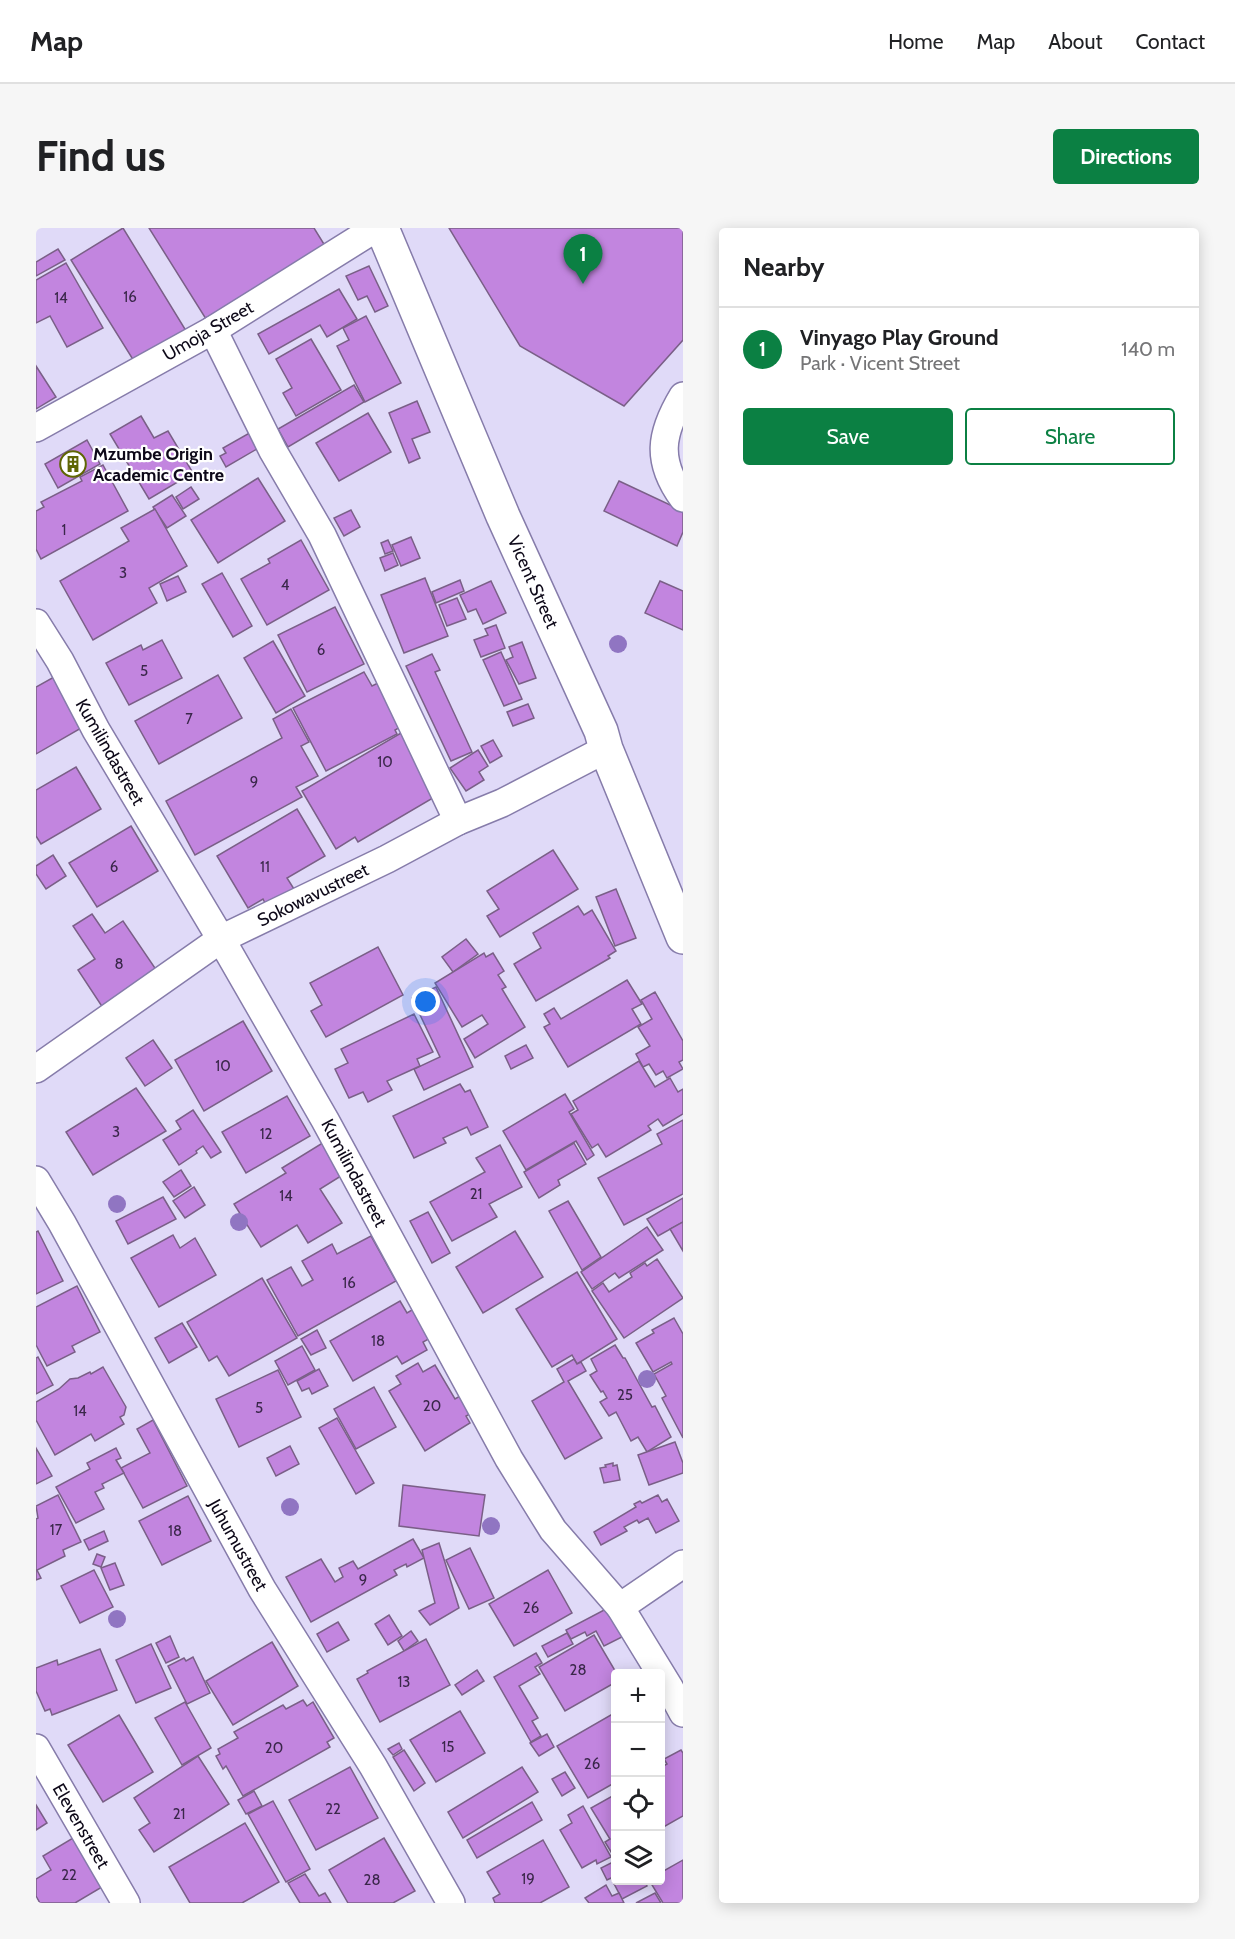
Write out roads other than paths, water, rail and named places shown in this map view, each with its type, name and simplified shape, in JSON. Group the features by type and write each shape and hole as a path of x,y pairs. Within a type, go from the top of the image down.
{"street":[{"name":"Umoja Street","path":"36,428 213,330 376,228"},
{"name":"Vicent Street","path":"381,228 503,516 601,731 606,749 683,937"},
{"path":"213,330 273,451 322,535 458,822"},
{"path":"683,396 673,414 662,447 672,483 683,498"},
{"name":"Kumilindastreet","path":"36,623 60,662 96,730 221,939 325,1120 509,1459 553,1530 620,1607 683,1713"},
{"name":"Sokowavustreet","path":"36,1069 221,939 377,864 458,822 502,803 606,749"},
{"name":"Juhumustreet","path":"36,1180 62,1223 262,1589 373,1766 451,1903"},
{"path":"620,1607 683,1564"},
{"name":"Elevenstreet","path":"36,1748 126,1903"}],"place":[{"name":"Vinyago Play Ground","path":"583,284"},
{"name":"Mzumbe Origin Academic Centre","path":"73,464"}]}
